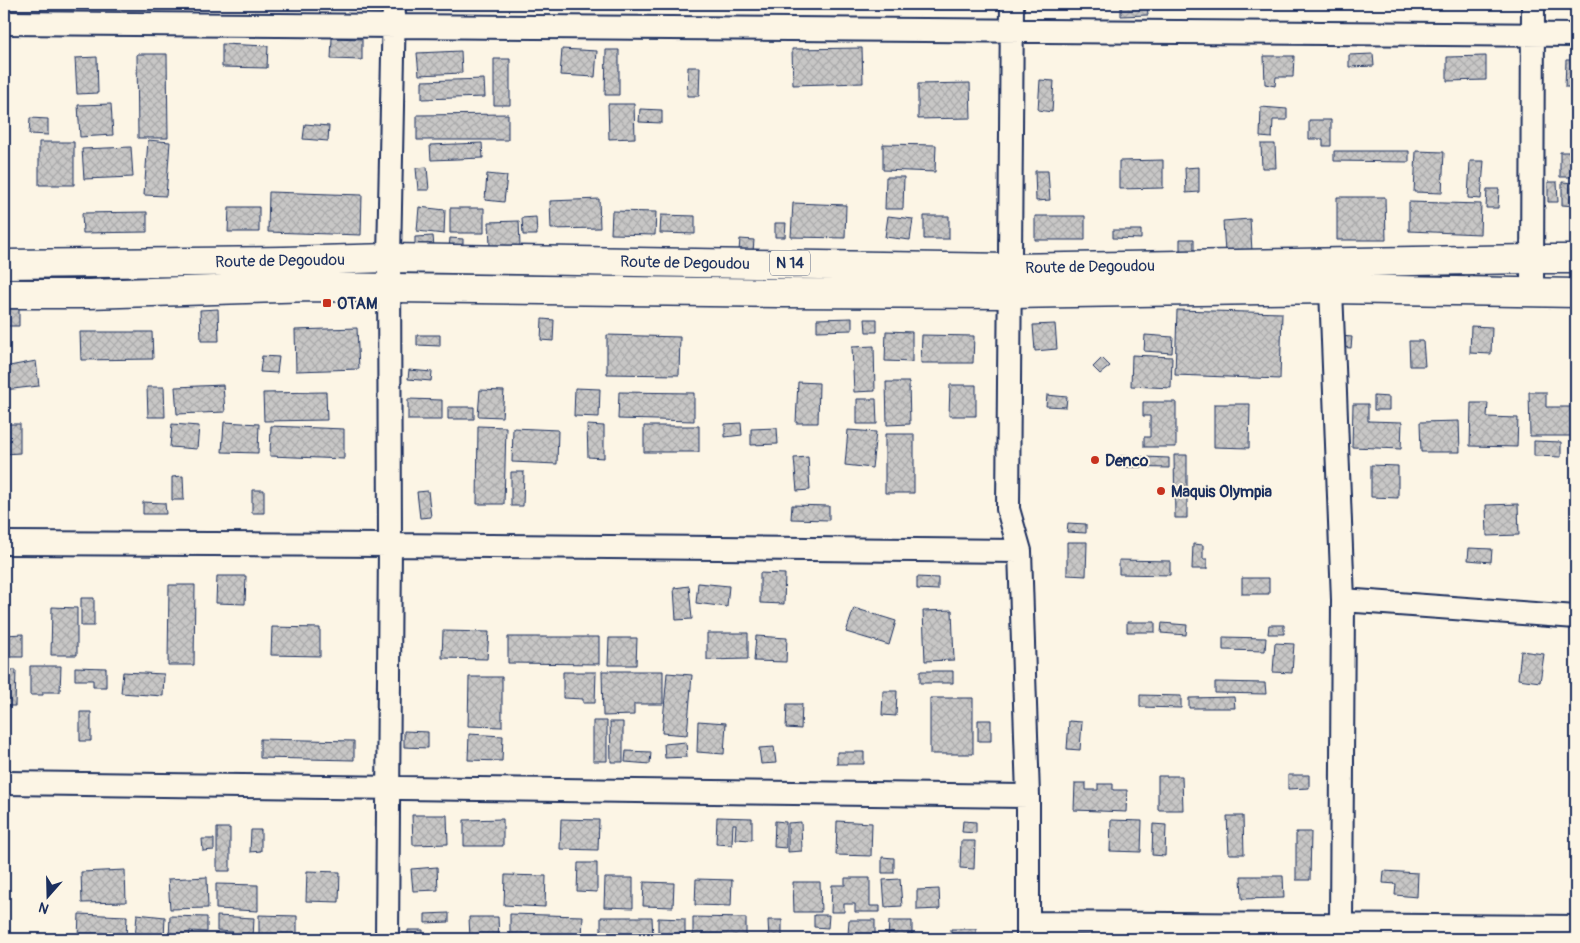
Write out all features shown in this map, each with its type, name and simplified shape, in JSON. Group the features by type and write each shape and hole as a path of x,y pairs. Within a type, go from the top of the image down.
{"main road":[{"name":"Route de Degoudou","path":"4,264 389,258 1009,281 1576,293"},
{"name":"Route de Degoudou","path":"4,294 89,294 312,287 389,287 780,294 1333,262 1532,258 1576,259"}],"street":[{"path":"1012,4 1008,510 1020,552 1028,796 1028,931 1341,925 1576,926"},
{"path":"1532,292 1533,4"},
{"path":"387,939 390,545 389,258 394,15"},
{"path":"4,23 394,15 1012,31 1576,35"},
{"path":"1333,262 1331,289 1343,600 1341,925"},
{"path":"4,543 1020,552"},
{"path":"1343,600 1576,617"},
{"path":"4,783 1028,796"}],"building":[{"path":"1121,4 1147,4 1148,15 1121,16"},
{"path":"332,38 362,39 362,60 331,59"},
{"path":"222,44 268,46 267,68 222,67"},
{"path":"862,48 863,83 793,85 792,49"},
{"path":"562,49 597,51 595,77 560,75"},
{"path":"606,50 619,50 619,95 605,95"},
{"path":"461,51 462,73 419,75 417,53"},
{"path":"137,54 167,54 168,138 138,138"},
{"path":"1373,54 1374,66 1349,67 1349,55"},
{"path":"1264,56 1294,56 1293,77 1276,77 1275,86 1265,84"},
{"path":"1486,56 1486,80 1447,81 1447,57"},
{"path":"97,57 98,93 77,94 75,58"},
{"path":"494,59 510,59 510,105 494,105"},
{"path":"1566,60 1576,60 1576,87 1565,87"},
{"path":"688,67 700,67 699,96 687,96"},
{"path":"484,79 485,97 422,99 422,81"},
{"path":"1040,80 1054,81 1052,112 1038,110"},
{"path":"970,83 971,118 918,119 918,84"},
{"path":"111,104 113,135 80,137 78,105"},
{"path":"608,104 634,104 635,138 609,139"},
{"path":"1261,107 1287,109 1287,120 1273,120 1272,138 1260,137"},
{"path":"640,109 662,110 662,123 639,122"},
{"path":"508,114 508,140 417,140 417,115"},
{"path":"30,118 48,119 48,135 29,134"},
{"path":"1309,120 1331,120 1331,146 1323,146 1323,139 1309,139"},
{"path":"305,124 329,126 328,141 303,139"},
{"path":"148,140 170,142 166,196 144,195"},
{"path":"39,142 74,142 74,185 39,185"},
{"path":"482,143 483,158 431,160 430,145"},
{"path":"883,144 936,145 935,172 883,170"},
{"path":"1261,144 1275,144 1276,168 1262,168"},
{"path":"131,147 133,177 84,179 82,149"},
{"path":"1334,151 1409,151 1409,162 1334,161"},
{"path":"1416,151 1444,152 1442,193 1414,192"},
{"path":"1560,152 1576,152 1576,177 1560,177"},
{"path":"1163,160 1163,188 1119,189 1119,161"},
{"path":"1470,161 1484,161 1481,199 1468,198"},
{"path":"427,167 429,190 418,190 416,168"},
{"path":"1199,167 1199,192 1186,193 1185,168"},
{"path":"1035,171 1048,171 1050,200 1036,201"},
{"path":"487,174 507,176 504,202 485,200"},
{"path":"886,177 904,177 903,209 885,209"},
{"path":"1548,182 1557,182 1558,202 1548,202"},
{"path":"1562,182 1576,183 1575,206 1562,205"},
{"path":"1487,189 1499,189 1498,208 1486,208"},
{"path":"269,192 362,195 361,235 268,232"},
{"path":"1337,197 1385,197 1386,240 1337,240"},
{"path":"599,199 600,228 551,229 550,201"},
{"path":"1409,202 1481,204 1480,234 1409,231"},
{"path":"793,203 846,205 845,238 791,237"},
{"path":"229,207 259,207 259,232 228,232"},
{"path":"419,207 445,210 444,234 417,231"},
{"path":"450,208 484,208 484,233 450,233"},
{"path":"612,211 656,212 655,235 611,234"},
{"path":"147,212 147,232 83,233 82,213"},
{"path":"661,215 695,216 695,234 660,233"},
{"path":"888,216 913,219 910,240 885,237"},
{"path":"924,216 949,216 949,239 924,239"},
{"path":"1035,216 1085,216 1085,240 1035,240"},
{"path":"536,217 537,235 523,235 522,218"},
{"path":"1250,219 1252,251 1225,253 1223,221"},
{"path":"519,221 520,247 490,247 489,222"},
{"path":"775,223 786,223 785,237 775,237"},
{"path":"1113,230 1141,230 1141,239 1113,238"},
{"path":"433,236 434,247 415,248 415,237"},
{"path":"450,238 463,239 463,249 449,248"},
{"path":"740,239 754,240 753,252 739,251"},
{"path":"1180,239 1194,239 1194,252 1180,251"},
{"path":"4,309 19,309 19,326 4,326"},
{"path":"218,309 219,341 201,341 200,310"},
{"path":"1177,310 1282,313 1280,379 1175,375"},
{"path":"852,318 852,330 817,331 817,319"},
{"path":"542,319 554,320 553,341 541,340"},
{"path":"865,319 877,319 877,332 866,332"},
{"path":"1055,324 1057,349 1035,351 1033,325"},
{"path":"1471,326 1492,327 1491,354 1470,353"},
{"path":"357,328 359,369 296,371 295,330"},
{"path":"886,331 912,332 912,362 885,361"},
{"path":"80,332 152,332 153,359 81,360"},
{"path":"417,335 440,335 440,346 417,345"},
{"path":"607,335 680,337 679,375 607,374"},
{"path":"922,335 974,336 973,363 921,363"},
{"path":"1145,335 1173,337 1172,353 1144,351"},
{"path":"1340,336 1352,337 1351,348 1339,347"},
{"path":"1409,341 1423,341 1425,366 1410,366"},
{"path":"874,346 875,391 854,392 852,347"},
{"path":"1132,355 1172,357 1171,388 1131,386"},
{"path":"262,356 279,357 277,373 260,372"},
{"path":"1102,358 1110,366 1100,374 1093,367"},
{"path":"36,361 39,386 4,390 4,367"},
{"path":"409,370 432,372 431,381 408,379"},
{"path":"798,382 819,383 818,423 796,423"},
{"path":"886,382 909,382 910,424 887,425"},
{"path":"223,385 225,412 177,414 175,387"},
{"path":"950,385 976,385 976,416 949,416"},
{"path":"147,387 164,387 165,417 148,417"},
{"path":"575,388 600,389 599,417 574,416"},
{"path":"480,390 504,391 502,417 478,416"},
{"path":"326,392 327,420 264,421 263,393"},
{"path":"619,392 694,393 694,421 618,419"},
{"path":"1529,392 1546,392 1546,407 1575,407 1575,436 1530,436"},
{"path":"1047,395 1067,397 1066,407 1046,406"},
{"path":"1374,396 1389,397 1389,410 1374,410"},
{"path":"408,399 442,400 442,420 408,420"},
{"path":"857,399 876,399 877,424 857,424"},
{"path":"1143,402 1176,402 1176,447 1144,447 1144,437 1150,437 1150,416 1143,416"},
{"path":"1471,403 1488,403 1487,417 1518,418 1517,447 1470,446"},
{"path":"1214,404 1250,404 1249,448 1214,447"},
{"path":"1353,404 1368,404 1368,421 1402,422 1401,449 1352,447"},
{"path":"448,407 474,407 474,419 448,419"},
{"path":"1459,421 1460,452 1421,452 1420,422"},
{"path":"224,422 259,424 258,453 222,452"},
{"path":"741,423 742,435 725,437 725,424"},
{"path":"4,424 20,424 20,453 4,454"},
{"path":"172,424 199,426 197,449 170,447"},
{"path":"587,425 604,426 604,458 588,457"},
{"path":"271,426 344,429 344,459 270,456"},
{"path":"478,426 506,427 504,504 477,504"},
{"path":"644,426 699,426 699,452 644,452"},
{"path":"513,428 558,430 557,464 512,462"},
{"path":"777,428 778,444 751,445 751,429"},
{"path":"848,430 876,432 872,468 845,465"},
{"path":"885,434 914,434 914,493 885,493"},
{"path":"1534,441 1561,442 1561,457 1534,456"},
{"path":"1174,455 1187,455 1187,518 1175,518"},
{"path":"1120,456 1169,458 1169,468 1120,467"},
{"path":"808,457 810,490 797,491 794,458"},
{"path":"1371,465 1398,466 1398,498 1371,497"},
{"path":"511,472 524,472 523,506 511,506"},
{"path":"183,476 184,500 172,500 172,477"},
{"path":"252,490 264,490 264,513 252,513"},
{"path":"428,491 431,517 420,518 417,492"},
{"path":"143,502 165,503 166,514 143,514"},
{"path":"1518,504 1519,535 1487,536 1486,505"},
{"path":"792,505 829,506 829,520 791,519"},
{"path":"1068,523 1086,524 1086,533 1067,532"},
{"path":"1067,542 1087,542 1086,576 1067,575"},
{"path":"1193,544 1203,545 1203,559 1207,559 1207,569 1192,569"},
{"path":"1469,548 1492,549 1491,562 1468,560"},
{"path":"1119,560 1170,561 1170,575 1119,574"},
{"path":"760,573 785,574 784,604 760,603"},
{"path":"217,576 246,576 245,604 216,603"},
{"path":"917,577 938,578 938,590 917,589"},
{"path":"1242,578 1269,578 1269,594 1242,594"},
{"path":"698,583 729,586 727,607 696,603"},
{"path":"169,585 195,585 194,665 168,665"},
{"path":"689,586 692,619 676,620 674,588"},
{"path":"81,598 94,598 94,626 81,626"},
{"path":"52,607 77,608 77,655 51,655"},
{"path":"854,608 896,621 889,645 846,632"},
{"path":"952,610 954,660 925,661 923,611"},
{"path":"1127,622 1155,622 1155,632 1127,632"},
{"path":"1162,623 1187,625 1186,635 1161,633"},
{"path":"1269,625 1284,625 1284,634 1268,634"},
{"path":"272,627 320,628 320,656 271,655"},
{"path":"443,631 489,632 487,659 442,658"},
{"path":"707,633 748,633 748,659 707,660"},
{"path":"23,634 23,657 4,657 4,635"},
{"path":"756,636 787,638 786,662 754,661"},
{"path":"508,637 599,637 599,664 508,663"},
{"path":"1223,637 1266,638 1265,651 1223,650"},
{"path":"609,638 637,638 636,665 608,665"},
{"path":"1275,643 1294,644 1292,673 1273,672"},
{"path":"1521,651 1544,654 1540,682 1518,679"},
{"path":"30,666 61,666 60,692 43,692 43,695 30,695"},
{"path":"75,667 106,668 106,687 93,687 93,680 75,680"},
{"path":"4,670 16,670 15,706 4,706"},
{"path":"602,671 663,671 663,704 634,704 634,715 603,716"},
{"path":"920,671 953,671 953,683 920,683"},
{"path":"123,672 164,674 163,696 121,693"},
{"path":"563,672 596,672 595,703 583,703 583,699 563,698"},
{"path":"667,673 692,675 687,735 662,733"},
{"path":"469,677 502,677 502,727 468,726"},
{"path":"1215,682 1265,683 1266,694 1215,693"},
{"path":"883,691 897,691 896,716 882,715"},
{"path":"1140,695 1181,696 1181,708 1140,707"},
{"path":"1234,697 1235,708 1189,708 1189,698"},
{"path":"930,698 973,698 973,754 930,754"},
{"path":"787,704 802,704 801,729 786,728"},
{"path":"80,712 91,712 91,741 80,741"},
{"path":"978,720 991,720 991,741 978,741"},
{"path":"593,721 607,721 607,761 593,761"},
{"path":"698,721 726,723 724,754 697,752"},
{"path":"1069,721 1082,722 1080,750 1067,749"},
{"path":"610,722 623,722 623,762 611,762"},
{"path":"404,731 428,732 428,748 404,747"},
{"path":"469,734 503,736 502,761 468,760"},
{"path":"260,739 354,741 354,760 260,758"},
{"path":"686,742 687,757 665,758 664,744"},
{"path":"774,747 776,763 761,764 759,748"},
{"path":"626,751 651,752 650,764 625,762"},
{"path":"837,752 864,752 864,764 837,764"},
{"path":"1288,775 1309,775 1309,788 1288,789"},
{"path":"1158,776 1182,776 1183,810 1158,810"},
{"path":"1075,783 1086,783 1086,790 1098,790 1098,784 1113,784 1113,790 1127,790 1126,812 1074,810"},
{"path":"412,815 447,815 448,844 413,845"},
{"path":"1227,816 1243,816 1244,854 1229,854"},
{"path":"717,817 752,818 752,840 735,839 736,824 733,824 732,845 716,844"},
{"path":"503,819 503,846 464,846 464,820"},
{"path":"561,819 599,820 598,850 560,849"},
{"path":"1111,820 1142,821 1141,852 1110,851"},
{"path":"775,821 786,822 786,848 774,847"},
{"path":"837,821 872,823 871,856 836,855"},
{"path":"963,821 976,822 976,833 962,832"},
{"path":"801,822 802,851 788,852 788,823"},
{"path":"1153,824 1166,825 1165,856 1152,855"},
{"path":"217,828 230,828 230,871 217,871"},
{"path":"251,830 261,830 261,851 250,852"},
{"path":"1296,832 1311,832 1310,880 1296,880"},
{"path":"202,839 214,839 214,850 203,851"},
{"path":"961,841 975,841 974,869 960,868"},
{"path":"882,857 894,858 894,873 882,873"},
{"path":"578,863 597,863 597,892 577,891"},
{"path":"437,867 438,890 413,891 411,869"},
{"path":"125,870 126,902 82,903 81,872"},
{"path":"307,871 340,872 339,902 306,901"},
{"path":"1384,871 1418,873 1417,897 1395,895 1396,884 1383,883"},
{"path":"505,875 546,876 545,907 504,905"},
{"path":"1241,876 1283,876 1284,898 1242,899"},
{"path":"207,877 208,908 170,909 168,879"},
{"path":"605,878 633,878 633,908 604,907"},
{"path":"845,878 870,878 870,906 880,906 880,912 855,912 855,904 844,904 844,912 831,912 832,885 845,885"},
{"path":"696,879 732,880 731,906 695,905"},
{"path":"900,879 902,906 885,907 883,880"},
{"path":"644,882 674,883 673,907 643,906"},
{"path":"793,882 820,882 821,912 794,912"},
{"path":"216,884 258,885 258,911 216,909"},
{"path":"939,889 940,909 917,910 917,890"},
{"path":"449,913 449,922 425,923 425,914"},
{"path":"79,914 127,916 126,939 78,937"},
{"path":"137,914 165,917 164,939 135,939"},
{"path":"510,914 583,916 582,939 510,939"},
{"path":"259,915 297,916 297,939 259,939"},
{"path":"814,915 829,915 828,928 814,927"},
{"path":"170,916 207,917 207,932 190,931 189,939 169,939"},
{"path":"217,916 254,918 253,939 232,939 233,932 217,931"},
{"path":"469,917 498,917 499,939 470,939"},
{"path":"601,917 652,917 653,939 601,939"},
{"path":"693,917 746,918 746,939 693,939"},
{"path":"658,918 685,919 685,939 658,939"},
{"path":"768,920 782,920 782,939 769,939"},
{"path":"849,920 875,920 875,935 848,935"},
{"path":"889,921 912,921 912,939 888,939"},
{"path":"951,929 976,929 976,939 951,939"},
{"path":"408,930 423,930 423,939 408,939"}],"place":[{"name":"OTAM","path":"327,303"},
{"name":"Denco","path":"1095,460"},
{"name":"Maquis Olympia","path":"1161,491"}]}
